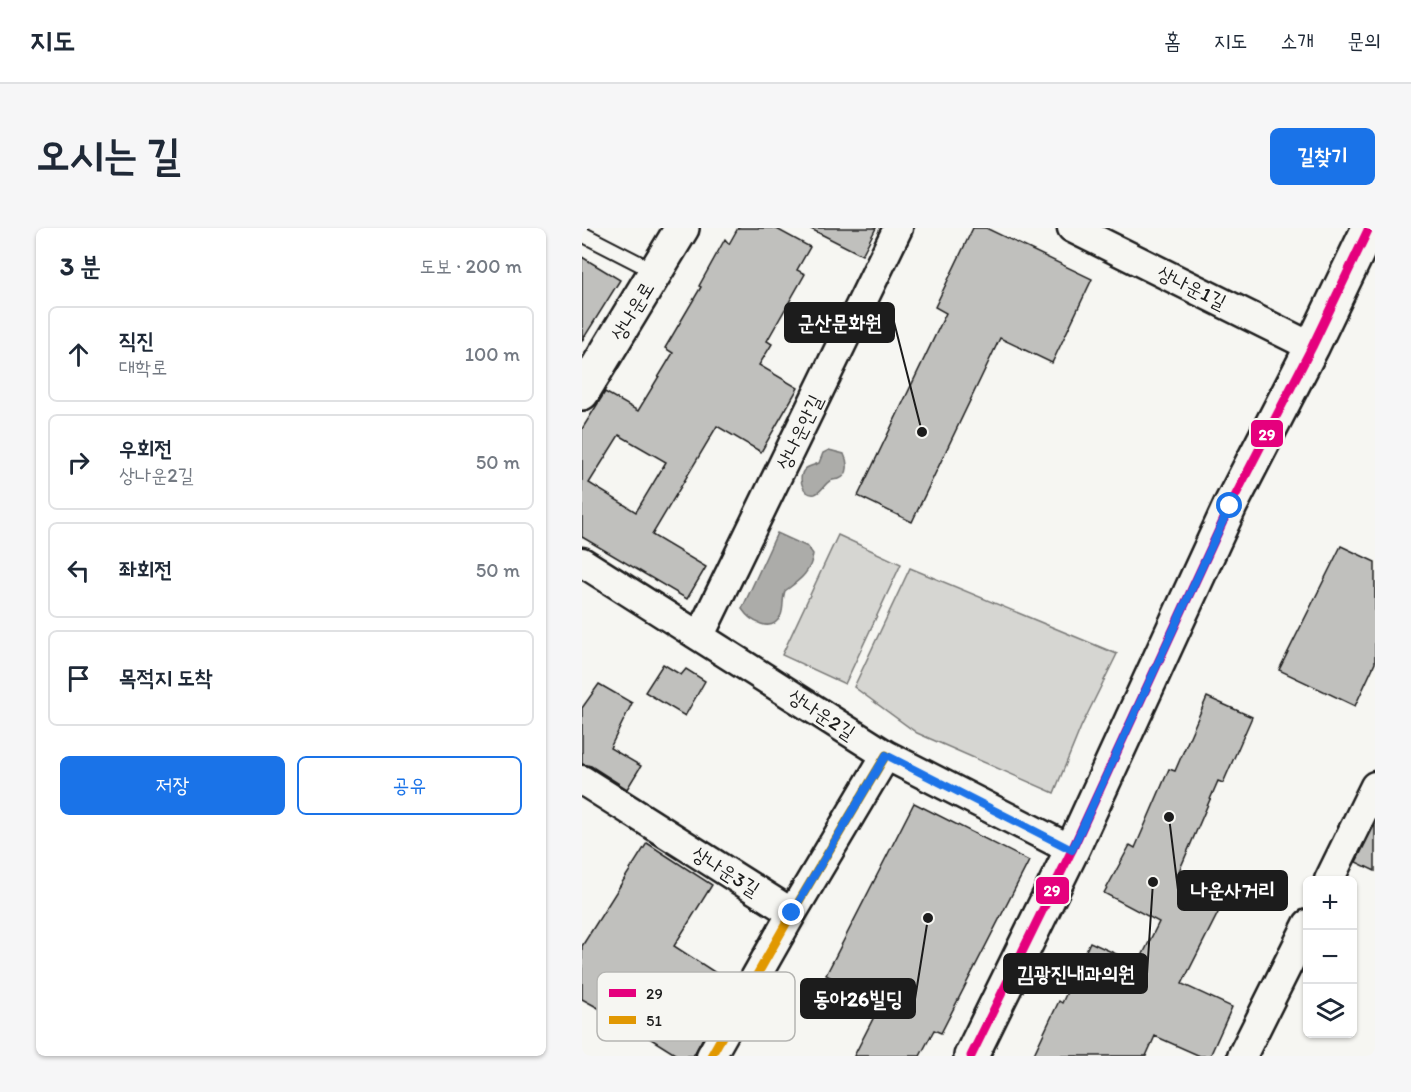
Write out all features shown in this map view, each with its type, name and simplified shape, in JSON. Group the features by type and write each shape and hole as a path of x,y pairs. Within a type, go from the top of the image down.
{"street":[{"name":"상나운로","path":"582,393 682,228"},
{"name":"상나운안길","path":"700,635 898,228"},
{"name":"상나운1길","path":"1072,228 1109,236 1312,347"},
{"path":"971,1056 1072,850 1230,506 1370,228"},
{"name":"상나운2길","path":"582,562 886,755 1072,850"},
{"path":"759,972 886,755"},
{"name":"상나운3길","path":"582,780 792,913"},
{"path":"1331,876 1375,786"},
{"path":"1242,1056 1305,930"},
{"path":"711,1056 719,1041"}],"lane":[{"path":"588,233 656,272"}],"shaded area":[{"path":"829,450 844,454 847,464 845,475 831,480 817,493 811,494 804,489 801,476 807,468 819,463 823,453"},
{"path":"777,533 808,547 813,554 807,571 785,591 781,615 777,621 767,625 750,618 742,609"},
{"path":"838,535 901,564 845,684 782,655"},
{"path":"910,568 1117,654 1081,727 1054,793 917,733 854,687"}],"building":[{"path":"738,228 775,228 810,247 797,270 805,274 767,341 772,344 759,365 798,388 761,452 717,426 652,535 706,567 687,599 582,537 582,429 605,392 638,411 673,353 665,348 701,287 699,286 725,239 729,244","holes":["619,435 666,462 636,512 589,483"]},
{"path":"809,228 876,228 862,255"},
{"path":"973,228 986,228 1092,279 1052,363 1000,338 912,522 858,496 946,313 935,307"},
{"path":"582,257 620,280 582,341"},
{"path":"1341,546 1375,562 1375,663 1355,706 1279,670"},
{"path":"663,664 681,675 686,669 705,681 685,716 645,692"},
{"path":"599,684 632,703 610,748 641,766 627,789 591,766 582,764 582,708"},
{"path":"1207,697 1252,717 1223,783 1218,781 1177,876 1225,899 1182,984 1232,1007 1210,1056 1200,1056 1155,1036 1146,1056 1033,1056 1059,1001 1062,1003 1090,942 1138,964 1159,922 1104,893 1130,845 1135,848 1169,769 1175,771"},
{"path":"914,803 1029,861 941,1033 934,1030 920,1056 854,1056 881,1003 826,975"},
{"path":"1375,824 1375,871 1356,862"},
{"path":"647,843 712,885 674,946 714,972 597,972 597,1007 582,999 582,946"},
{"path":"654,1041 701,1041 693,1056 678,1056"}],"transit line":[{"name":"29","path":"971,1056 1072,850 1230,506 1312,347 1369,228"},
{"name":"51","path":"759,972 886,755"},
{"name":"51","path":"711,1056 719,1041"}],"place":[{"name":"군산문화원","path":"922,432"},
{"name":"나운사거리","path":"1169,817"},
{"name":"김광진내과의원","path":"1153,882"},
{"name":"동아26빌딩","path":"928,918"}],"route":[{"path":"792,913 886,755 1072,850 1230,506"}]}
